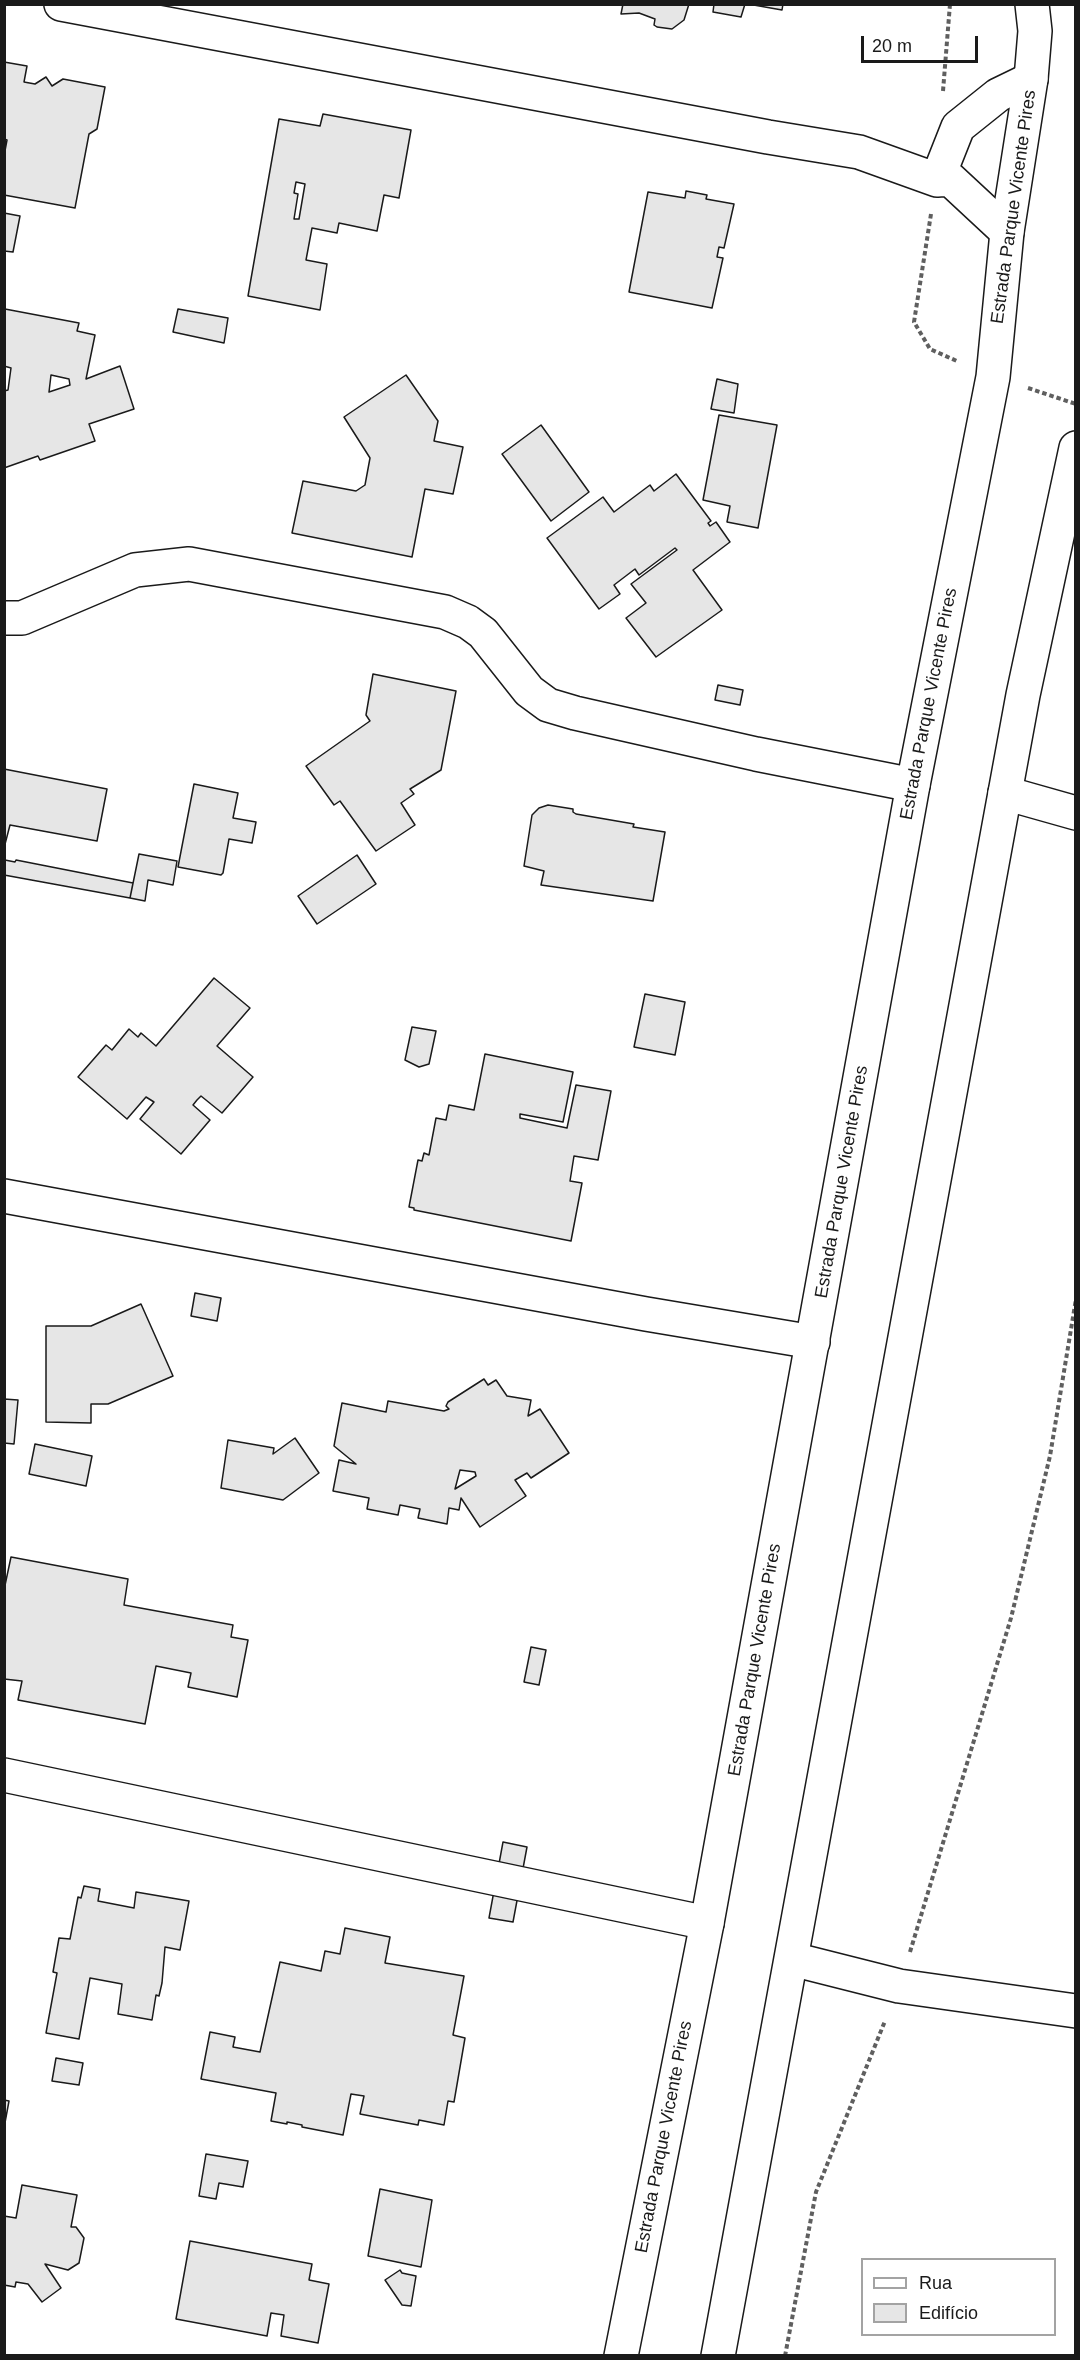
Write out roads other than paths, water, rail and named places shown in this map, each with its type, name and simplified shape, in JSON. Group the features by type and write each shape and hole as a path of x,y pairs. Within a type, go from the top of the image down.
{"main road":[{"path":"61,4 860,152 937,180 950,179 1007,232"},
{"name":"Estrada Parque Vicente Pires","path":"621,2355 706,1923 913,785 993,377 1007,232 1031,79 1035,31 1032,4"},
{"path":"937,180 958,127 998,94 1031,79"},
{"path":"718,2355 1023,695 1076,448"},
{"path":"4,618 22,618 135,570 189,564 445,612 468,622 483,633 529,691 548,705 756,754 913,785"},
{"path":"1005,793 1076,813"},
{"path":"4,1196 646,1314 813,1342"},
{"path":"4,1775 706,1923"},
{"path":"792,1959 899,1986 1076,2011"}]}
